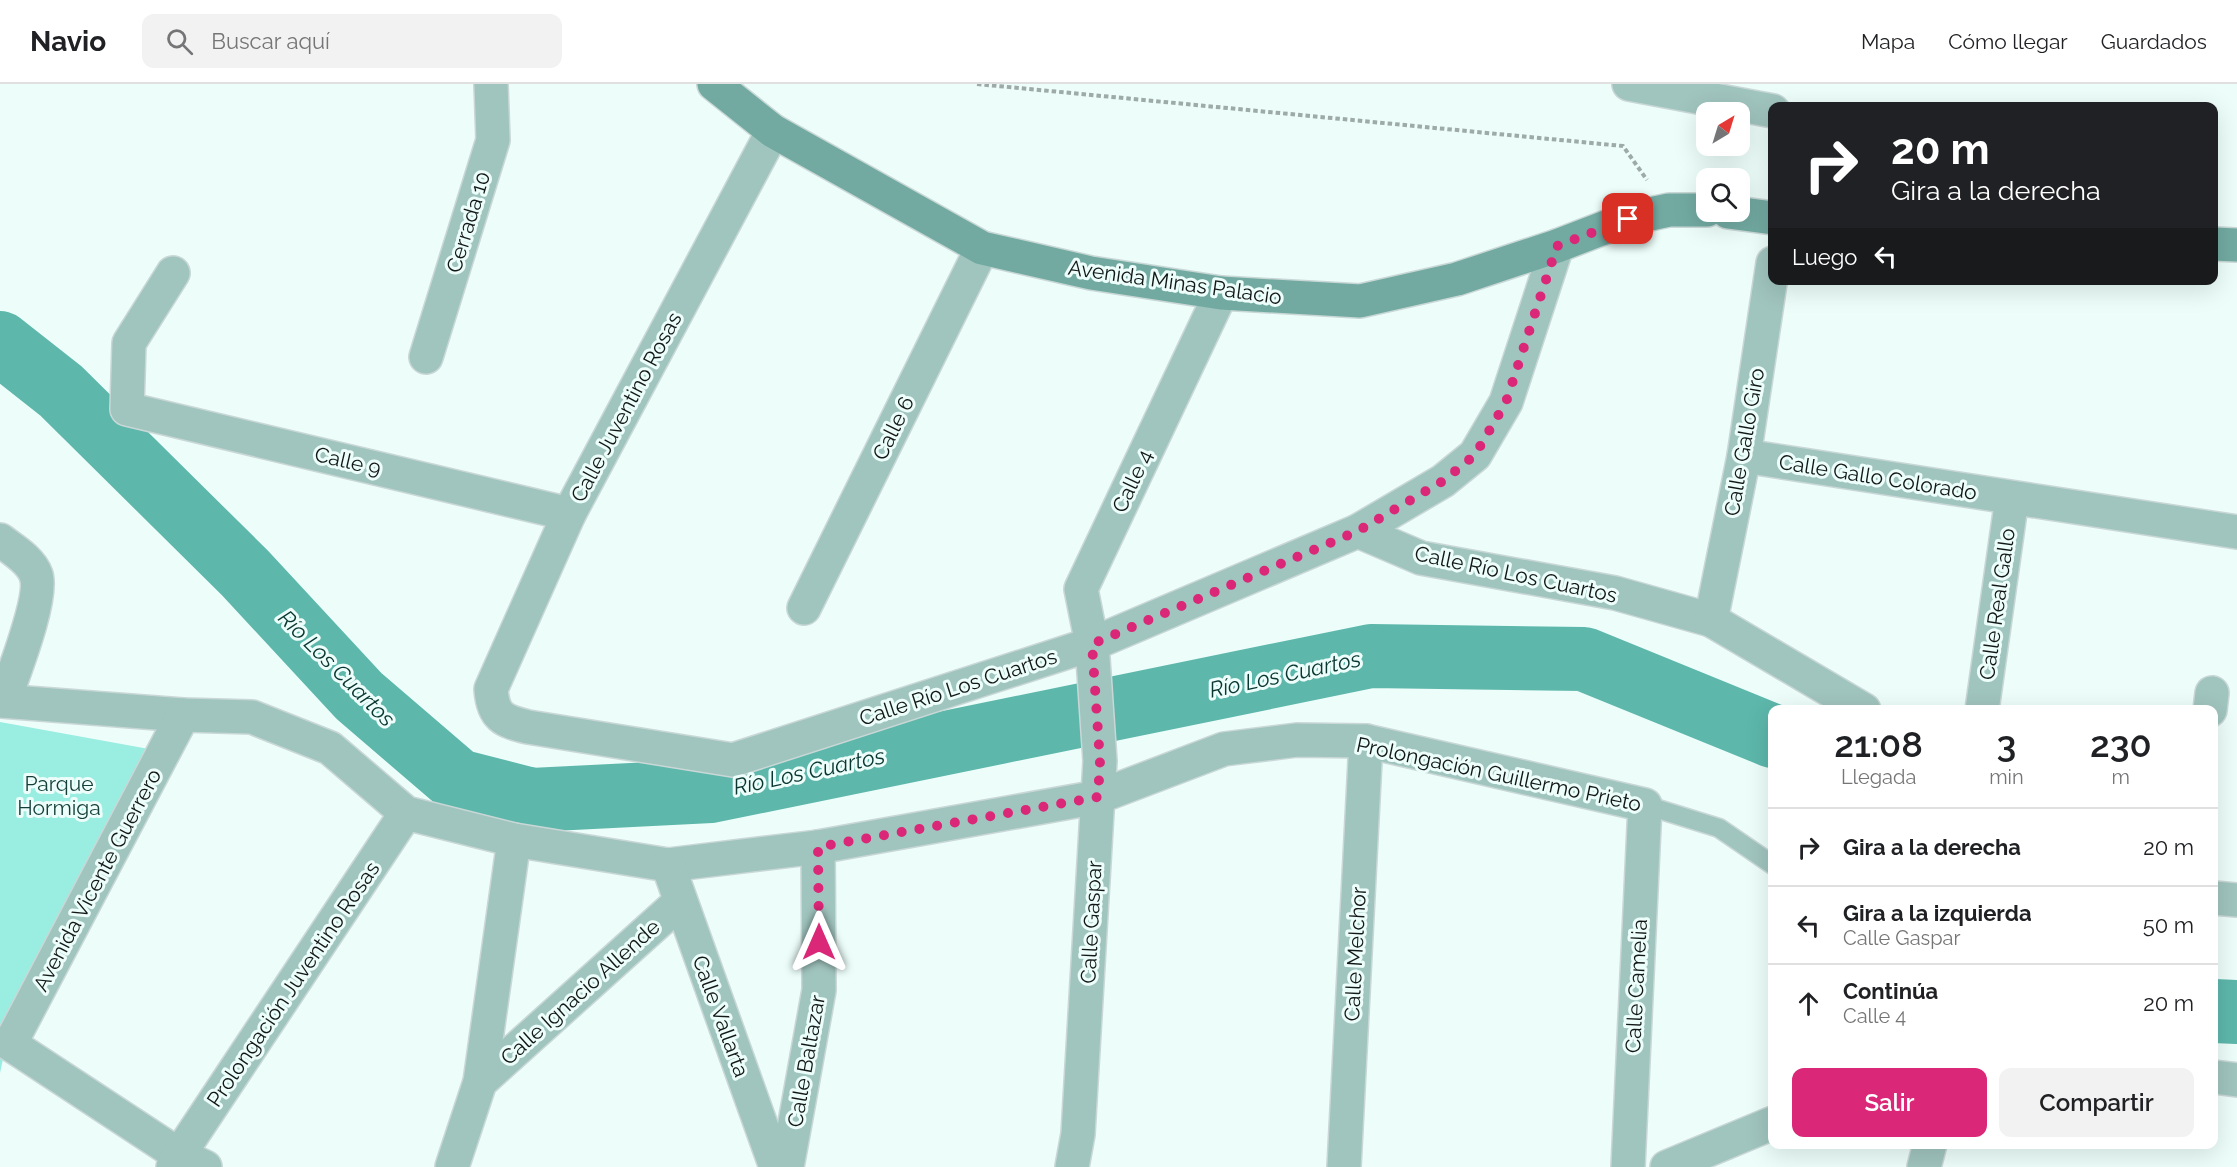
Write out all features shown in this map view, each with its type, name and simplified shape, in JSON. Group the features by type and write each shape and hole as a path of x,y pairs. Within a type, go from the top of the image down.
{"main road":[{"name":"Avenida Minas Palacio","path":"714,84 773,131 982,248 1091,273 1221,293 1360,301 1457,279 1638,217 1669,210 1696,210"},
{"path":"1750,215 1768,217"},
{"path":"2218,244 2237,245"}],"street":[{"name":"Cerrada 10","path":"426,357 493,140 491,84"},
{"path":"1629,84 1768,110"},
{"name":"Calle Juventino Rosas","path":"491,689 569,514 773,131"},
{"path":"1358,531 1443,481 1475,455 1506,402 1557,246"},
{"name":"Calle 6","path":"804,608 982,248"},
{"name":"Calle 9","path":"173,273 129,343 127,409 569,514"},
{"name":"Calle Gallo Giro","path":"1711,620 1744,456 1770,285"},
{"name":"Calle 4","path":"1093,677 1092,644 1081,589 1221,293"},
{"name":"Calle Gallo Colorado","path":"1744,456 2237,532"},
{"name":"Calle Real Gallo","path":"1983,705 2012,498"},
{"name":"Calle Río Los Cuartos","path":"491,689 492,705 507,722 732,760 1092,644 1358,531 1421,558 1615,593 1711,620 1856,705"},
{"path":"0,540 23,557 36,576 37,598 2,701"},
{"name":"Calle Gaspar","path":"1072,1167 1078,1134 1100,761 1093,677"},
{"name":"Prolongación Guillermo Prieto","path":"2,701 183,715 252,717 330,748 406,813 514,840 668,865 818,847 1098,797 1224,749 1297,740 1366,741 1645,805"},
{"name":"Avenida Vicente Guerrero","path":"183,715 10,1044 186,1163"},
{"name":"Calle Melchor","path":"1344,1167 1366,741"},
{"name":"Calle Camelia","path":"1628,1167 1645,805"},
{"name":"Prolongación Juventino Rosas","path":"186,1163 406,813"},
{"name":"Calle Ignacio Allende","path":"452,1167 480,1082 514,840"},
{"name":"Calle Baltazar","path":"788,1167 819,990 818,847"},
{"name":"Calle Vallarta","path":"668,865 776,1167"},
{"path":"2218,898 2237,900"},
{"name":"Calle Ignacio Allende","path":"480,1082 680,902"},
{"path":"2218,1078 2237,1080"},
{"path":"1667,1167 1768,1125"},
{"path":"1924,1167 1929,1149"}],"lane":[{"name":"Prolongación Guillermo Prieto","path":"1645,805 1719,828 1768,862"}],"path":[{"path":"977,84 1623,146"}],"green space":[{"name":"Parque Hormiga","path":"0,722 149,749 11,1022 0,1073"}],"waterway":[{"name":"Río Los Cuartos","path":"0,343 61,391 245,573 359,696 458,781 532,800 711,791 1371,656 1584,659 1768,734"},
{"name":"Río Los Cuartos","path":"2218,1011 2237,1012"}],"route":[{"path":"819,942 818,847 1098,797 1100,761 1092,644 1358,531 1443,481 1475,455 1506,402 1557,246 1628,219"}]}
